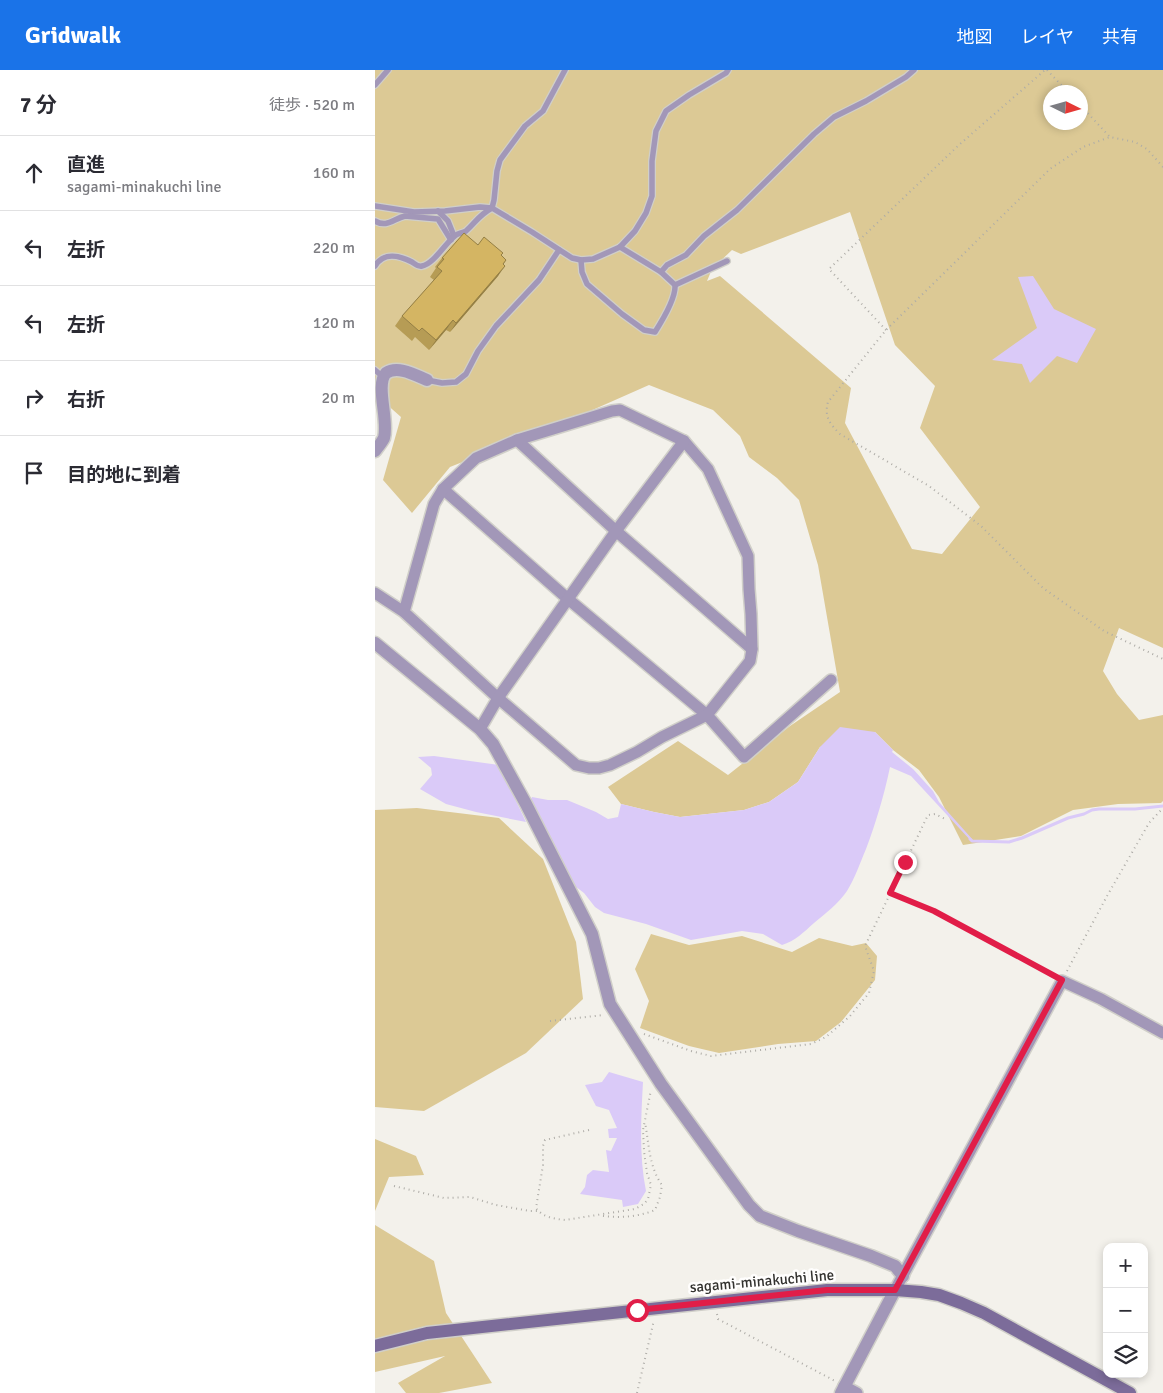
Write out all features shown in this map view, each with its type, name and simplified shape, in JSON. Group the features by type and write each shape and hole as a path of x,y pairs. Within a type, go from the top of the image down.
{"main road":[{"name":"sagami-minakuchi line","path":"375,1346 427,1333 655,1308 827,1290 895,1290 939,1295 984,1313 1130,1393"}],"street":[{"path":"375,451 384,438 384,418 378,373 403,370 427,380"},
{"path":"375,593 404,612 498,698 576,765 589,768 611,765 662,737 707,716 749,661 751,649 748,556 708,469 685,441 620,410 517,440 476,458 443,489 434,504 404,612"},
{"path":"517,440 616,531 751,649"},
{"path":"480,729 498,698 616,531 685,441"},
{"path":"443,489 568,599 707,716 744,757 831,680"},
{"path":"375,643 480,729 493,744 526,804 592,934 610,1004 654,1073 749,1205 760,1216 895,1266 903,1276"},
{"path":"857,1393 842,1390 1062,980 1101,998 1163,1033"}],"lane":[{"path":"375,85 388,70"},
{"path":"375,266 384,257 391,256 400,257 418,266 423,266 429,263 457,234 464,232 483,213 492,208 500,160 525,126 543,111 565,70"},
{"path":"375,206 414,212 480,207 492,208 572,258 581,260 593,259 620,247 635,231 646,213 652,196 652,161 656,131 666,111 728,70"},
{"path":"661,272 667,265 686,255 704,236 737,210 814,134 834,117 866,101 915,70"},
{"path":"438,211 447,221 453,238"},
{"path":"375,221 381,224 390,224 405,216 437,220 453,238"},
{"path":"581,260 582,272 587,284 644,330 655,332 676,290 675,285 661,272 620,247"},
{"path":"427,380 442,383 456,382 466,374 478,351 496,326 539,280 559,250"},
{"path":"675,285 727,261"}],"path":[{"path":"886,330 829,268 961,144 1046,70 1061,85"},
{"path":"1088,113 1110,137"},
{"path":"1163,166 1147,149 1135,142 1110,137 1083,147 1050,169 886,330 827,402 826,408 829,422 840,434 929,486 981,526 1043,588 1104,631 1163,659"},
{"path":"890,893 934,911 1062,980 1149,823 1163,808"},
{"path":"629,1034 642,1034 711,1056 811,1044 826,1037 849,1016 869,993 874,971 865,946 928,815 935,814 945,819"},
{"path":"550,1022 616,1014"},
{"path":"589,1130 545,1140 536,1208 539,1213 565,1220 635,1209 644,1204 648,1199 651,1185 647,1173 643,1130 654,1073"},
{"path":"598,1216 628,1217 646,1214 655,1210 662,1185 651,1164 645,1120"},
{"path":"394,1186 444,1198 470,1197 496,1205 530,1211 537,1210"},
{"path":"714,1302 718,1319 842,1390"},
{"path":"637,1393 652,1330 655,1308"}],"shaded area":[{"path":"375,70 1163,70 1163,648 1119,628 1103,671 1117,694 1139,720 1163,715 1163,801 1161,803 1118,804 1073,810 1021,836 963,845 939,797 919,770 893,750 875,732 820,747 798,782 769,802 744,810 680,817 621,804 608,787 678,741 728,775 790,726 840,692 818,565 799,500 777,478 749,457 740,436 713,410 649,385 588,412 450,467 412,513 383,480 401,417 375,394","holes":["850,212 895,345 935,386 920,428 980,507 942,554 912,549 845,423 851,388 720,276 707,281 712,269 732,250 741,254"]},
{"path":"1033,276 1054,309 1096,329 1077,363 1057,356 1030,383 1022,364 992,360 1037,328 1018,277"},
{"path":"840,727 875,732 893,750 892,752 913,769 933,791 939,802 973,840 972,842 911,776 890,767 870,839 847,891 836,904 803,933 782,945 763,934 742,931 691,940 646,924 604,913 595,907 584,893 567,880 529,803 532,797 548,800 567,800 608,819 618,817 621,804 680,817 744,810 769,802 798,782 820,747"},
{"path":"434,756 499,765 526,822 446,804 420,789 432,775 431,768 418,757"},
{"path":"417,808 499,818 543,859 576,942 583,999 526,1053 424,1111 375,1107 375,810"},
{"path":"651,934 689,945 742,936 792,952 819,938 852,946 866,943 877,956 875,980 841,1022 816,1041 778,1044 719,1053 689,1046 640,1028 649,1001 635,969"},
{"path":"609,1072 643,1082 641,1151 646,1191 638,1204 623,1207 622,1200 580,1194 585,1187 587,1175 593,1170 609,1172 606,1150 611,1151 617,1138 609,1138 608,1129 617,1128 609,1110 596,1106 585,1085 602,1082"},
{"path":"375,1139 416,1156 424,1175 389,1177 375,1211"},
{"path":"375,1225 434,1261 446,1313 492,1383 439,1393 406,1393 398,1383 445,1356 375,1372"}],"building":[{"path":"464,233 478,245 484,237 503,253 501,255 506,260 503,264 505,266 456,323 453,320 436,340 422,328 419,331 402,316 442,271 437,267 444,259 442,258"}],"waterway":[{"path":"970,839 972,841 1009,842 1092,810 1163,806"}],"route":[{"path":"637,1310 827,1290 895,1290 1062,980 934,911 890,893 905,862"}]}
